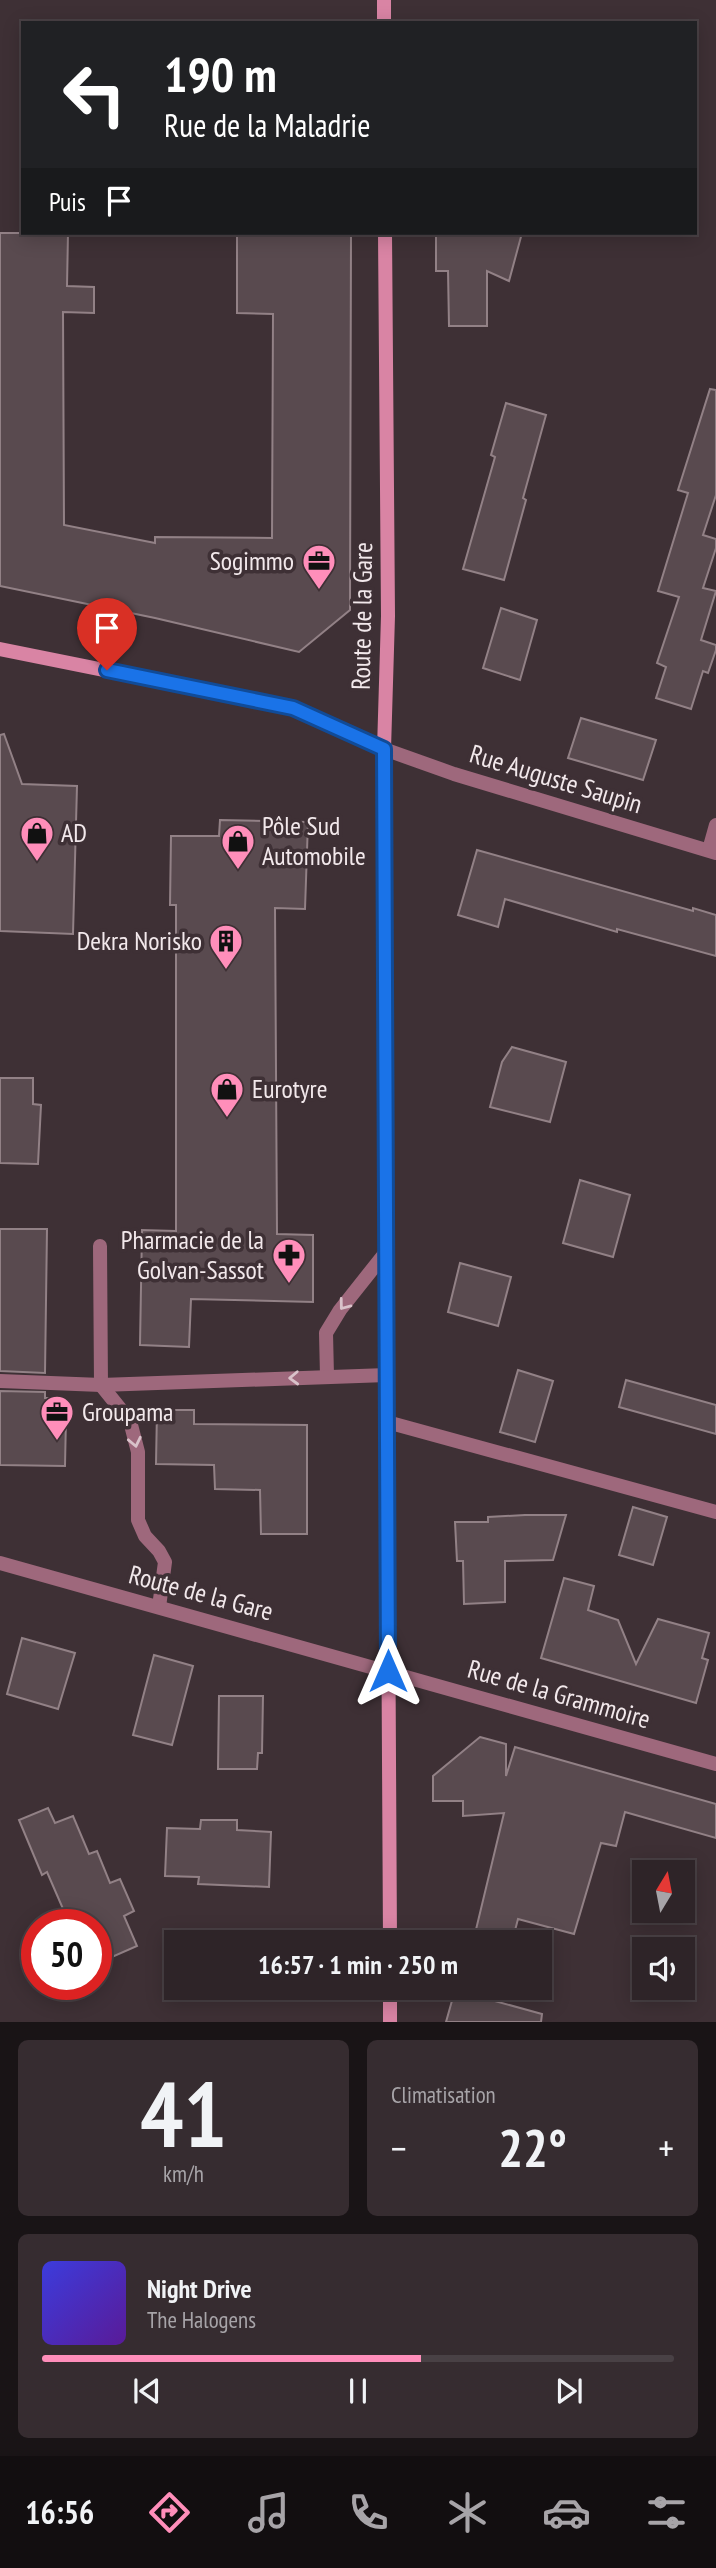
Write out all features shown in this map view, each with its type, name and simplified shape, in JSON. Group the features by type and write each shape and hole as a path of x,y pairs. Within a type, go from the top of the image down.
{"main road":[{"path":"384,0 384,21"},
{"name":"Route de la Gare","path":"385,235 388,616 384,749 390,1930"},
{"path":"0,649 293,708 384,749"},
{"path":"390,2000 390,2022"}],"street":[{"name":"Rue Auguste Saupin","path":"384,749 454,774 713,851"},
{"path":"713,851 716,825"},
{"path":"100,1246 101,1385 130,1421 138,1451 138,1520 145,1536 159,1551 164,1562 159,1606"},
{"path":"327,1376 326,1333 340,1310 386,1252"},
{"path":"0,1381 101,1385 387,1375"},
{"path":"387,1422 716,1512"},
{"name":"Route de la Gare","path":"0,1563 388,1671"},
{"name":"Rue de la Grammoire","path":"388,1671 716,1764"}],"building":[{"path":"0,233 68,235 67,286 94,287 94,313 63,312 64,525 155,543 155,537 272,538 273,314 237,313 237,235 351,235 350,610 299,652 155,618 0,586"},
{"path":"436,235 521,235 509,281 487,271 487,326 449,326 448,271 436,271"},
{"path":"710,389 716,390 716,495 703,535 716,539 716,548 703,588 716,591 701,640 716,645 716,650 708,673 703,671 691,709 656,698 666,667 657,663 679,597 658,591 688,493 678,490"},
{"path":"506,403 546,415 504,580 463,569 495,457 491,455"},
{"path":"501,608 537,620 520,680 483,668"},
{"path":"581,718 656,740 643,780 568,758"},
{"name":"AD","path":"4,734 22,784 77,786 73,934 0,931 0,735"},
{"path":"220,820 308,822 305,909 275,908 277,1234 313,1235 313,1302 191,1299 189,1347 140,1345 142,1230 176,1231 176,905 170,905 171,836 219,836"},
{"path":"477,850 693,911 693,908 716,915 716,956 617,929 617,932 505,899 498,927 458,915"},
{"path":"512,1047 566,1062 550,1122 490,1107 502,1062"},
{"path":"0,1078 33,1078 33,1104 41,1105 38,1164 0,1163"},
{"path":"580,1180 630,1195 613,1257 563,1243"},
{"path":"0,1229 47,1229 45,1373 0,1371"},
{"path":"460,1263 511,1277 498,1326 448,1312"},
{"path":"518,1370 553,1381 535,1442 500,1432"},
{"path":"626,1380 716,1405 716,1434 619,1407"},
{"path":"0,1391 45,1392 45,1398 64,1398 65,1466 0,1465"},
{"path":"157,1410 194,1410 194,1424 307,1425 307,1534 261,1534 260,1490 215,1489 214,1465 156,1464"},
{"path":"633,1507 667,1517 653,1565 619,1555"},
{"path":"566,1515 553,1560 505,1561 505,1602 464,1604 463,1561 457,1561 455,1522 488,1522 488,1517"},
{"path":"564,1578 594,1586 588,1610 618,1620 636,1664 658,1619 709,1633 702,1658 708,1660 696,1703 541,1658"},
{"path":"22,1638 75,1653 58,1709 7,1694"},
{"path":"154,1655 193,1666 172,1745 133,1735"},
{"path":"219,1696 263,1696 262,1753 258,1753 257,1769 218,1769"},
{"path":"480,1737 506,1744 506,1776 515,1747 716,1804 716,1838 625,1812 616,1846 601,1843 574,1934 518,1919 515,1930 476,1930 504,1813 463,1816 463,1801 433,1801 433,1776"},
{"path":"48,1808 55,1823 73,1816 89,1854 97,1851 110,1883 120,1879 134,1911 124,1916 137,1946 112,1957 112,1909 63,1909 47,1872 42,1875 19,1820"},
{"path":"201,1820 237,1820 237,1830 271,1832 269,1887 198,1884 199,1877 165,1876 167,1828 200,1829"},
{"path":"452,2000 491,2000 542,2014 541,2022 446,2022"}],"place":[{"name":"Sogimmo","path":"319,591"},
{"name":"AD","path":"37,863"},
{"name":"Pôle Sud Automobile","path":"238,871"},
{"name":"Dekra Norisko","path":"226,971"},
{"name":"Eurotyre","path":"227,1119"},
{"name":"Pharmacie de la Golvan-Sassot","path":"289,1285"},
{"name":"Groupama","path":"57,1442"}],"route":[{"path":"107,670 293,708 384,749 388,1671"}]}
